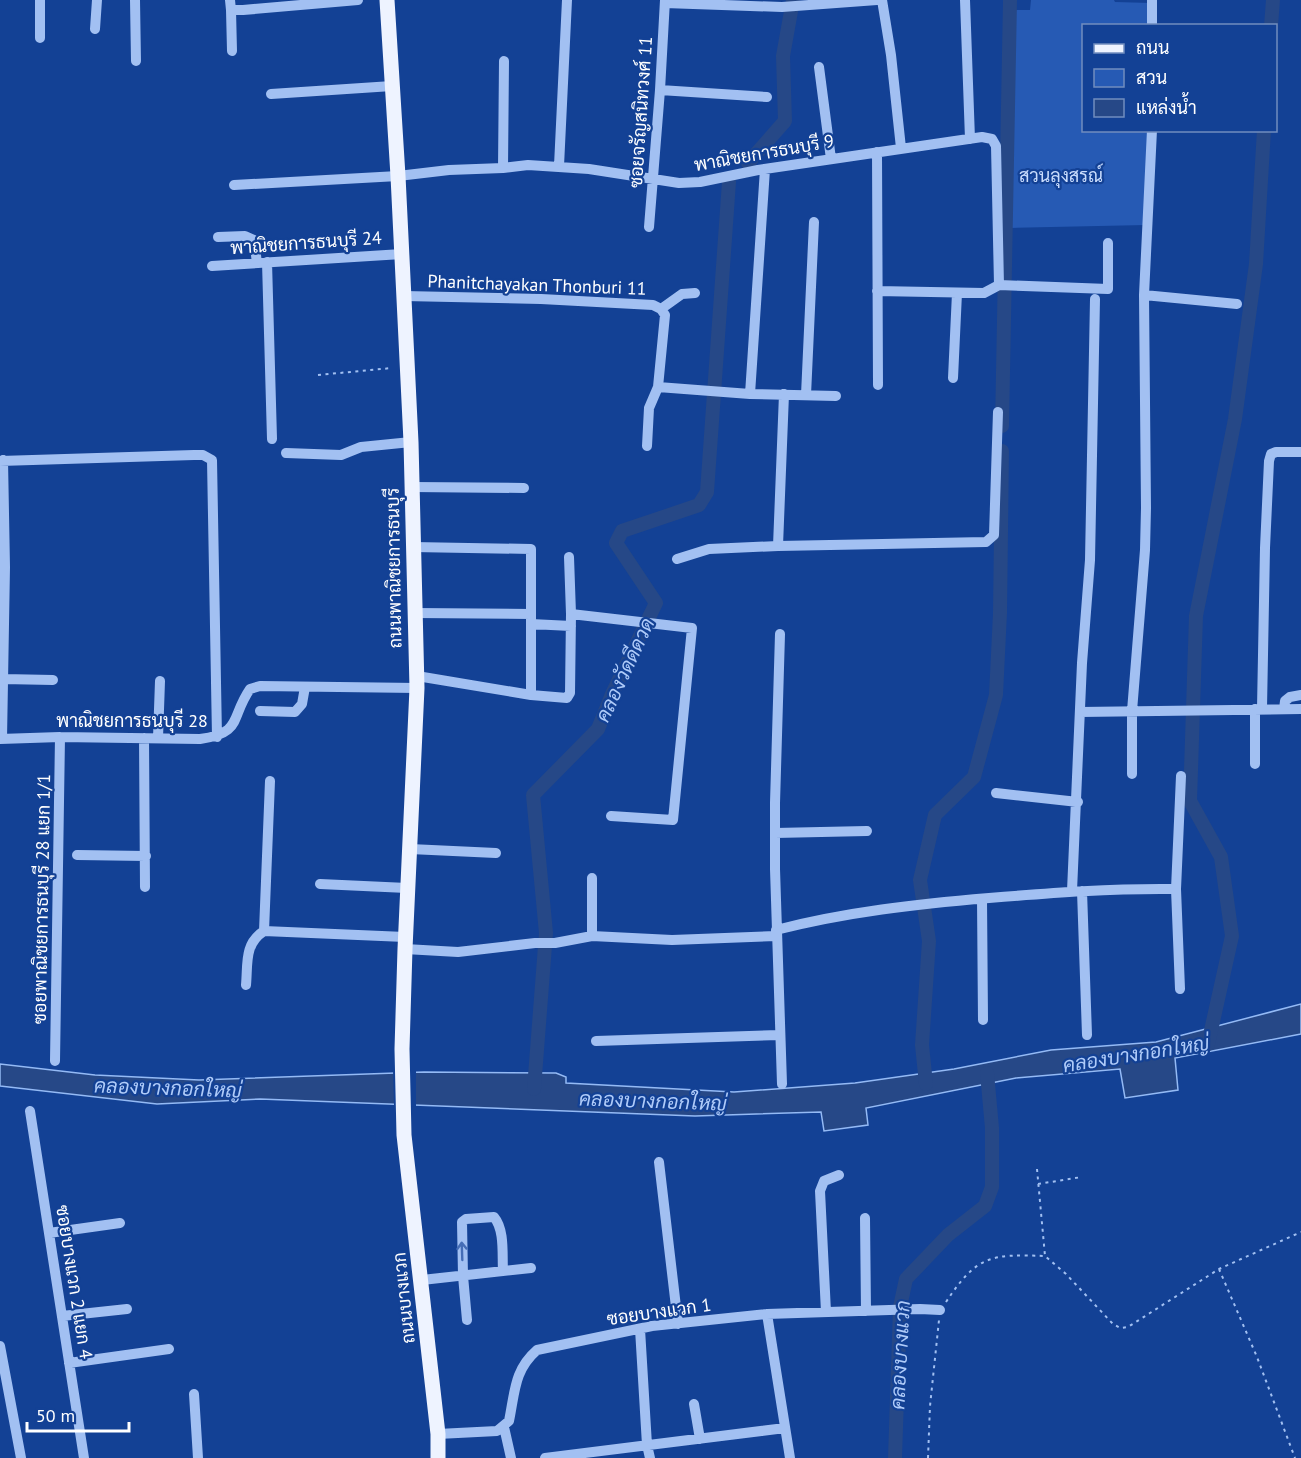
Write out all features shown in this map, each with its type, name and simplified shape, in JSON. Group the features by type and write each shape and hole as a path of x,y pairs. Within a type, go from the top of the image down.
{"main road":[{"name":"ถนนพาณิชยการธนบุรี","path":"387,0 411,442 417,682 405,943 402,1049 404,1135"},
{"name":"ถนนบางแวก","path":"404,1135 422,1280 438,1434 438,1458"}],"street":[{"path":"40,0 40,38"},
{"path":"95,28 96,0"},
{"path":"135,0 136,61"},
{"path":"232,51 231,5 358,0"},
{"path":"559,166 567,0"},
{"path":"665,2 800,7 877,0"},
{"path":"882,0 891,55 901,148"},
{"path":"965,0 970,139"},
{"path":"1152,0 1152,24"},
{"name":"ซอยจรัญสนิทวงศ์ 11","path":"649,227 665,2"},
{"path":"503,168 504,61"},
{"path":"819,67 831,159"},
{"path":"271,94 392,86"},
{"path":"660,90 767,98"},
{"path":"1132,774 1132,711 1146,519 1144,295 1152,132"},
{"name":"พาณิชยการธนบุรี 9","path":"234,185 398,176 528,165 559,166 679,183 700,182 765,169 982,137 992,139 996,146 1005,285"},
{"path":"877,152 878,385"},
{"path":"750,394 765,169"},
{"path":"806,395 814,222"},
{"path":"218,237 245,236 254,240 262,262 272,439"},
{"path":"877,291 984,293 1005,285 1108,289 1107,243"},
{"name":"พาณิชยการธนบุรี 24","path":"212,266 402,254"},
{"path":"953,378 957,292"},
{"path":"662,309 682,294 695,293"},
{"path":"1144,295 1237,304"},
{"name":"Phanitchayakan Thonburi 11","path":"404,296 561,300 653,305 662,309 665,315 658,387 649,408 647,446"},
{"path":"1087,1035 1077,891 1077,802 1080,712 1090,560 1095,299"},
{"path":"658,387 750,394 836,396"},
{"path":"778,546 784,394"},
{"path":"677,559 710,549 986,542 993,535 998,412"},
{"path":"286,453 341,455 361,447 411,442"},
{"path":"1255,764 1269,461 1271,454 1276,452 1301,452"},
{"path":"1,739 3,679 1,461 194,455 203,455 212,460 217,736"},
{"path":"412,487 524,488"},
{"path":"413,547 531,549 531,695"},
{"path":"415,613 531,619 571,626 569,557"},
{"path":"571,614 692,628 673,820 611,816"},
{"name":"พาณิชยการธนบุรี 28","path":"1,739 60,737 200,739 217,736 227,732 234,722 241,701 250,689 260,687 417,682 567,698 570,693 571,626"},
{"path":"780,634 775,833 782,1084"},
{"path":"3,679 53,680"},
{"path":"158,738 160,681"},
{"path":"260,711 295,712 302,704 305,687"},
{"path":"1284,709 1285,701 1290,697 1301,695"},
{"path":"1080,712 1301,709"},
{"name":"ซอยพาณิชยการธนบุรี 28 แยก 1/1","path":"55,1061 60,737"},
{"path":"144,738 145,887"},
{"path":"1180,776 1176,889 1180,988"},
{"path":"264,931 270,781"},
{"path":"996,793 1077,802"},
{"path":"775,833 867,831"},
{"path":"410,849 496,853"},
{"path":"77,855 146,856"},
{"path":"592,878 592,936"},
{"path":"320,884 407,888"},
{"path":"246,985 250,946 254,938 264,931 405,943 458,952 535,943 555,943 592,936 672,940 776,933 805,922 935,902 1077,891 1176,889"},
{"path":"982,899 983,1020"},
{"path":"597,1041 779,1035"},
{"name":"ซอยบางแวก 2 แยก 4","path":"30,1112 84,1458"},
{"path":"659,1162 678,1324"},
{"path":"826,1312 820,1191 824,1181 838,1175"},
{"path":"467,1320 461,1226 466,1219 494,1217 498,1222 503,1271"},
{"path":"865,1218 866,1311"},
{"path":"49,1233 120,1223"},
{"path":"422,1280 531,1268"},
{"path":"62,1316 127,1309"},
{"name":"ซอยบางแวก 1","path":"504,1427 509,1420 520,1369 537,1350 640,1329 768,1314 940,1310"},
{"path":"768,1314 789,1458"},
{"path":"640,1329 647,1445 650,1458"},
{"path":"0,1346 21,1458"},
{"path":"69,1363 169,1349"},
{"path":"194,1394 198,1458"},
{"path":"694,1404 700,1439"},
{"path":"438,1434 497,1431 504,1427 511,1458"},
{"path":"545,1458 785,1428"}],"path":[{"path":"318,375 407,366"},
{"path":"1037,1169 1045,1256"},
{"path":"1038,1184 1082,1177"},
{"path":"928,1458 930,1406 940,1310 962,1279 985,1260 1002,1256 1045,1256 1066,1274 1113,1324 1120,1328 1128,1327 1219,1269 1301,1232"},
{"path":"1219,1269 1257,1357 1295,1458"}],"green space":[{"name":"สวนลุงสรณ์","path":"1031,0 1114,0 1115,2 1151,3 1151,24 1082,24 1082,132 1151,132 1146,225 1010,228 1013,10 1030,10"}],"water":[{"name":"คลองบางกอกใหญ่","path":"1301,1004 1301,1034 1175,1058 1178,1090 1125,1098 1120,1069 1016,1078 866,1108 868,1125 824,1131 821,1112 695,1116 260,1099 157,1104 0,1086 0,1064 95,1075 199,1080 424,1072 556,1073 566,1077 566,1083 734,1092 855,1083 954,1069 1051,1050 1156,1042"}],"pier":[{"path":"393,1070 416,1070 416,1107 394,1106"}],"waterway":[{"name":"คลองวัดดีดวด","path":"748,163 785,121 783,56 793,0"},
{"path":"1002,426 1010,0"},
{"path":"1271,24 1273,0"},
{"name":"คลองบางกอกใหญ่","path":"1208,1044 1232,936 1221,857 1190,801 1196,616 1235,419 1256,264 1264,132"},
{"name":"คลองวัดดีดวด","path":"534,1089 546,933 533,795 598,729 613,692 656,603 616,543 622,531 699,505 707,492 729,182"},
{"path":"926,1084 922,1045 929,941 920,880 935,815 974,777 996,695 1000,613 1002,451"},
{"name":"คลองบางแวก","path":"895,1458 900,1307 906,1279 948,1235 985,1206 992,1187 992,1128 987,1073"}]}
